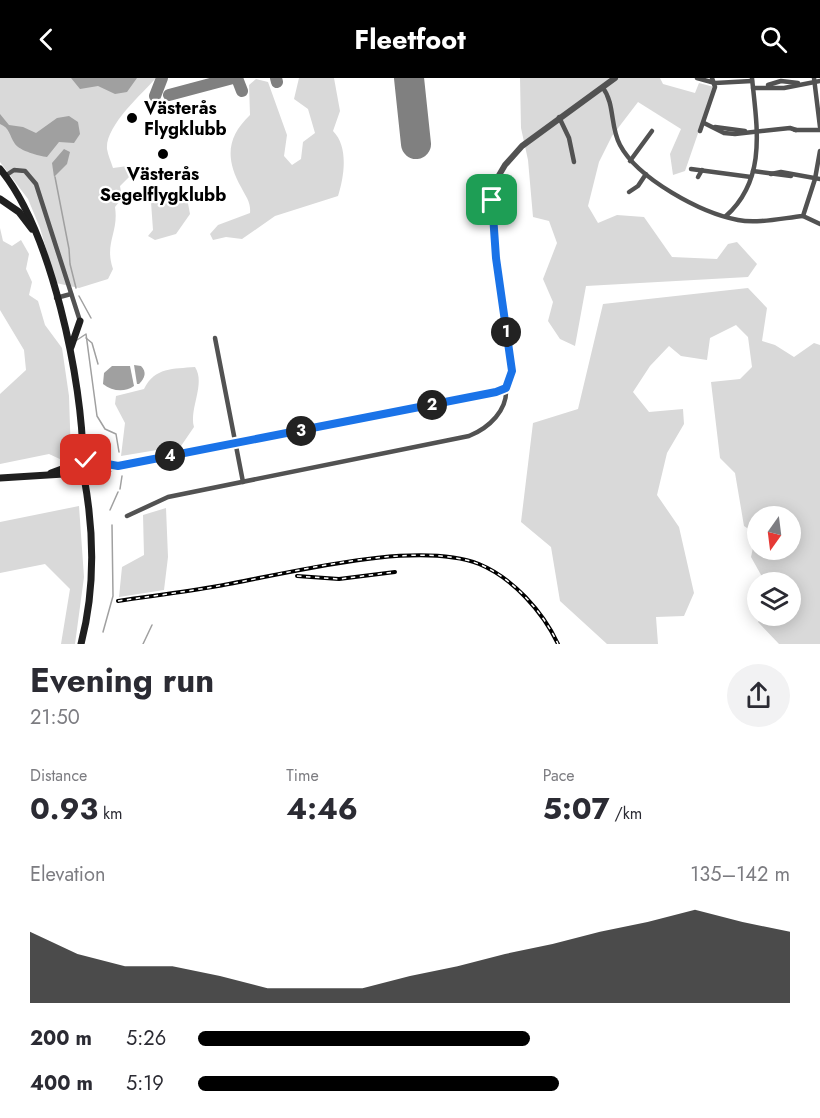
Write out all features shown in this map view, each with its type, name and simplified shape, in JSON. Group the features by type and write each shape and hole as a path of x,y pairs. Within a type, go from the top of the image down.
{"main road":[{"path":"0,169 21,196 38,237 70,349 86,462 91,578 81,644"},
{"path":"0,199 8,202 19,212 38,237"},
{"path":"70,349 80,321"},
{"path":"51,473 86,462"},
{"path":"86,462 87,475"},
{"path":"0,478 51,473 87,475"}],"street":[{"path":"127,516 162,499 469,436 485,427 498,414 506,401 506,388 512,371 492,217 493,187 510,159 559,117 615,78"},
{"path":"697,78 752,79 758,147 753,171 741,201 726,216"},
{"path":"700,132 714,80"},
{"path":"704,123 713,127 748,131 820,129 816,80 798,83 781,81 765,87 753,88"},
{"path":"603,88 608,97 615,135 630,161 646,174 707,212 745,221 802,216 820,224"},
{"path":"559,117 569,138 574,162"},
{"path":"630,161 652,131"},
{"path":"802,216 818,179 820,151"},
{"path":"691,169 751,177"},
{"path":"8,174 14,170 25,171 36,184 80,321"},
{"path":"698,177 702,170"},
{"path":"753,171 818,179"},
{"path":"629,192 638,186 646,174"},
{"path":"56,298 71,294"},
{"path":"215,338 243,482"},
{"path":"87,475 118,466 496,392 506,388"},
{"path":"86,462 118,466"}],"shaded area":[{"path":"0,78 156,78 118,121 108,140 107,149 113,168 128,166 132,174 120,186 122,198 115,207 116,216 110,252 113,269 108,279 79,288 56,283 40,228 28,199 0,162"},
{"path":"71,78 137,78 127,92 115,94 98,86 80,89"},
{"path":"299,78 334,78 340,111 333,131 341,145 344,162 338,196 275,216 242,239 226,237 213,240 210,234 218,225 250,213 249,203 232,167 231,157 231,148 237,131 250,115 249,85 256,79 268,82 287,135 284,156 292,165 301,159 303,142 315,133 308,109 294,99"},
{"path":"520,78 660,78 663,84 695,93 699,83 714,87 685,171 673,175 670,154 681,129 638,102 612,136 599,162 588,206 598,223 617,215 644,217 672,257 717,259 728,244 737,242 757,264 748,277 586,286 575,346 560,339 548,321 553,302 543,279 557,243 549,221 533,217 528,160 521,128"},
{"path":"0,114 9,125 23,127 36,133 57,118 69,116 78,122 80,134 74,143 59,142 47,157 39,156 17,147 8,130 0,124"},
{"path":"64,149 70,152 67,164 54,177 52,163"},
{"path":"168,197 187,198 190,214 176,234 155,240 148,236 153,230 151,202"},
{"path":"0,228 3,241 12,246 21,240 29,254 26,269 32,282 29,295 38,301 45,325 62,348 69,396 71,457 62,460 49,454 0,464 0,394 26,370 24,350 0,310"},
{"path":"748,288 767,308 762,341 775,345 794,357 814,343 820,345 820,644 779,644 762,626 801,626 801,572 759,572 753,560 801,560 801,506 747,506 747,528 744,526 735,473 720,458 711,382 740,379 752,367 748,337 736,325 710,338 707,360 681,356 669,346 650,366 633,392 649,412 683,409 684,424 667,453 657,495 679,527 694,593 684,616 656,617 658,644 607,644 560,601 551,547 521,522 533,423 578,409 603,304"},
{"path":"134,365 141,366 145,373 139,384 137,384"},
{"path":"112,366 130,366 134,386 126,390 118,390 103,384 104,373"},
{"path":"195,367 199,381 194,427 181,446 121,456 125,423 115,404 116,396 144,389 148,382 159,373"},
{"path":"79,506 84,577 75,644 61,644 70,589 45,564 0,573 0,522"},
{"path":"166,508 168,557 164,590 119,597 122,567 144,555 143,515"}],"waterway":[{"path":"55,177 76,288"},
{"path":"79,296 91,318"},
{"path":"77,340 86,334 97,416 105,429 116,434 119,452"},
{"path":"86,338 92,343 98,364"},
{"path":"120,489 122,476"},
{"path":"110,510 118,492"},
{"path":"103,632 113,596 112,525"},
{"path":"143,644 152,625"}],"taxiway":[{"path":"155,96 162,78"},
{"path":"169,95 233,78"},
{"path":"237,78 242,91"},
{"path":"276,78 277,82"}],"runway":[{"path":"409,78 416,144"}],"railway":[{"path":"118,601 206,588 350,561 421,555 452,557 492,570 515,587 535,608 558,644"},
{"path":"297,576 339,579 395,572"}],"place":[{"name":"Västerås Flygklubb","path":"132,118"},
{"name":"Västerås Segelflygklubb","path":"163,154"}],"route":[{"path":"86,460 118,466 496,392 506,388 512,371 496,258 492,200"}]}
